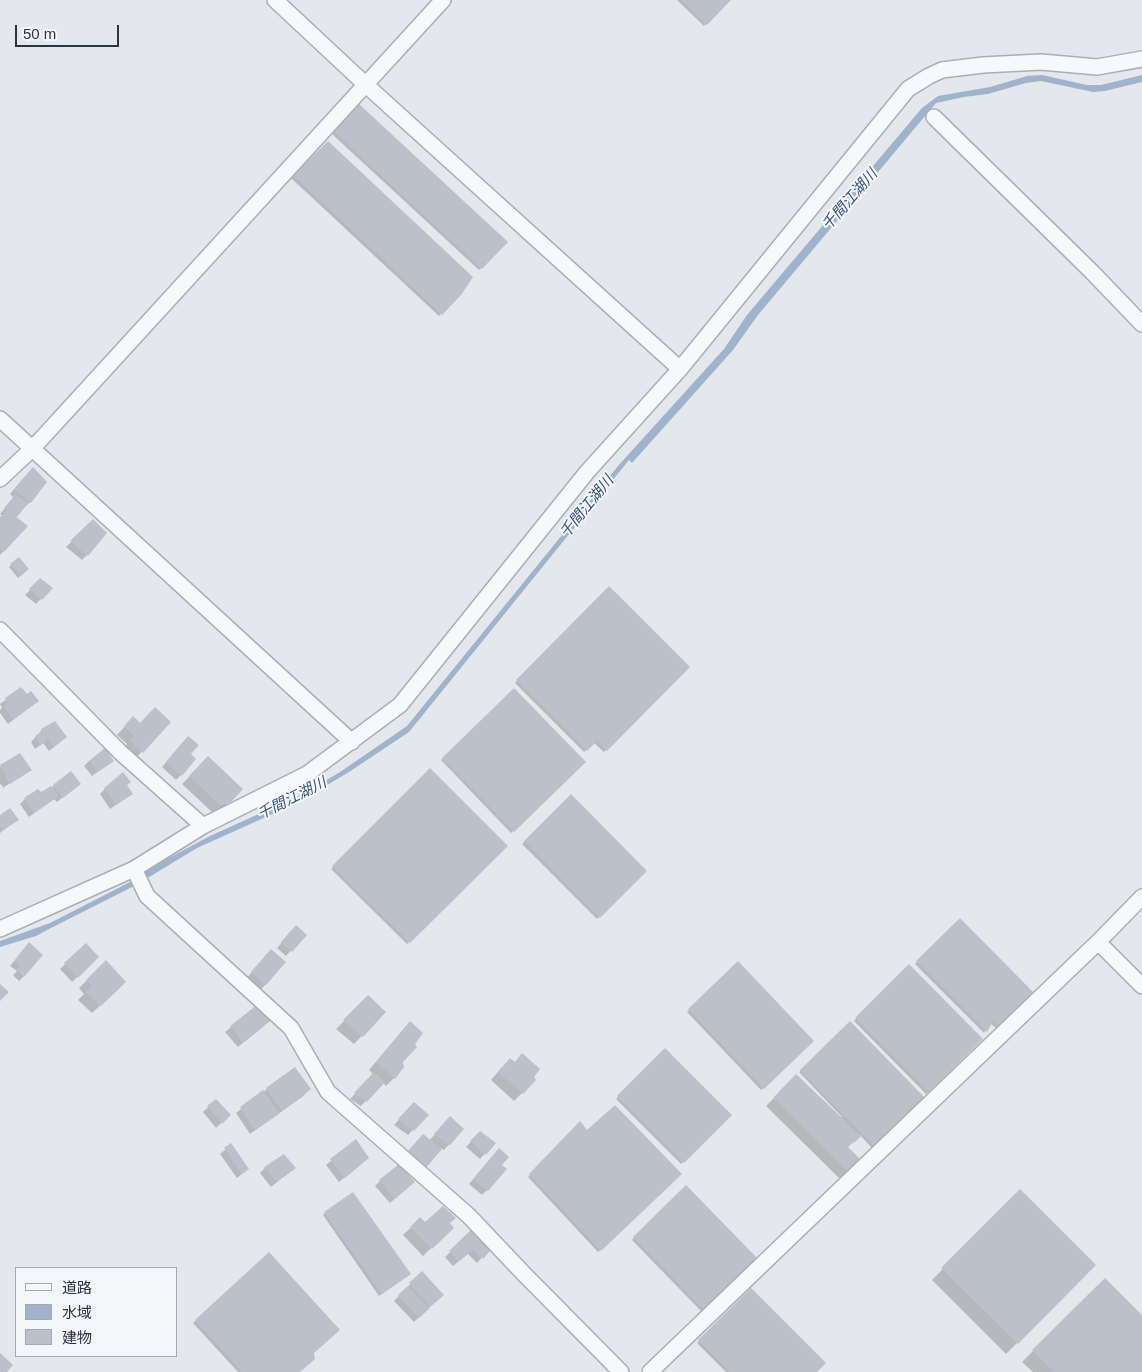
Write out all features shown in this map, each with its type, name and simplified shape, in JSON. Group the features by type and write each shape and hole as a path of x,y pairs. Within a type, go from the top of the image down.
{"street":[{"path":"275,0 680,369"},
{"path":"0,479 32,449 443,0"},
{"path":"0,929 134,869 203,826 307,774 400,705 588,472 680,369 908,89 942,70 983,65 1041,62 1097,67 1142,59"},
{"path":"934,117 1092,272 1142,324"},
{"path":"0,419 352,742"},
{"path":"0,630 120,752 203,826"},
{"path":"134,869 147,896 291,1028 328,1092 469,1216 621,1372"},
{"path":"650,1372 1098,942 1142,897"},
{"path":"1098,942 1142,986"}],"water":[{"name":"千間江湖川","path":"1042,75 1087,85 1101,85 1142,75 1142,82 1093,92 1041,81 1026,83 988,94 936,103 758,315 733,350 632,463 629,460 409,732 349,772 297,803 197,848 136,885 36,936 0,947 0,941 50,923 134,880 148,869 210,836 305,793 340,772 407,726 618,466 724,349 747,315 922,108 938,96 990,87 1027,76"}],"building":[{"path":"681,0 731,0 707,25"},
{"path":"359,104 508,242 482,269 333,131"},
{"path":"328,141 473,277 461,295 442,315 293,175"},
{"path":"33,467 47,482 31,503 14,489"},
{"path":"15,495 28,503 17,517 11,513 28,526 4,552 0,548 0,517 8,510 4,508"},
{"path":"93,519 107,533 88,556 70,541"},
{"path":"19,557 29,569 21,576 10,564"},
{"path":"40,578 53,588 42,600 29,589"},
{"path":"609,586 690,667 607,751 597,741 587,751 516,680"},
{"path":"21,687 27,694 31,691 39,701 13,720 3,705 7,703 5,698"},
{"path":"514,688 586,762 514,832 442,758"},
{"path":"155,707 171,722 143,753 130,741 134,736 124,726 133,716 140,723"},
{"path":"55,721 67,737 54,747 48,739 40,746 35,736 43,732 41,729"},
{"path":"188,736 199,745 191,754 196,759 182,776 166,762"},
{"path":"105,748 114,761 98,772 89,761"},
{"path":"20,753 32,770 10,784 0,765"},
{"path":"208,756 243,789 231,802 220,805 189,776"},
{"path":"430,768 508,846 410,943 332,866"},
{"path":"71,771 81,784 63,798 53,785"},
{"path":"123,772 131,782 127,785 133,794 116,805 104,788"},
{"path":"51,786 59,796 34,813 24,798 38,789 41,792"},
{"path":"571,794 647,871 600,918 524,841"},
{"path":"10,808 19,820 3,830 0,826 0,815"},
{"path":"960,918 1033,992 999,1027 993,1021 987,1032 916,961"},
{"path":"296,925 307,935 292,952 281,942"},
{"path":"29,942 43,955 24,977 17,969 21,965 14,961"},
{"path":"86,943 99,957 78,978 64,963"},
{"path":"271,949 286,962 266,985 251,972"},
{"path":"106,960 126,982 101,1006 85,992 92,986 86,980"},
{"path":"738,961 814,1041 764,1089 688,1009"},
{"path":"909,964 983,1039 929,1092 855,1018"},
{"path":"0,984 9,992 0,1001"},
{"path":"368,995 386,1012 363,1037 343,1020"},
{"path":"257,1005 270,1021 243,1043 230,1026"},
{"path":"410,1021 423,1033 415,1044 417,1047 403,1062 404,1067 395,1079 376,1062"},
{"path":"850,1021 925,1098 875,1147 800,1070"},
{"path":"665,1048 732,1115 684,1163 617,1096"},
{"path":"522,1053 540,1069 534,1077 536,1080 523,1094 498,1072 510,1058 515,1062"},
{"path":"295,1067 311,1089 282,1111 266,1088"},
{"path":"374,1072 385,1082 367,1102 354,1093"},
{"path":"796,1074 861,1136 847,1146 866,1165 849,1173 773,1098"},
{"path":"263,1090 279,1114 255,1130 240,1107"},
{"path":"216,1099 231,1115 222,1124 207,1106"},
{"path":"414,1102 429,1115 414,1131 398,1119"},
{"path":"615,1105 682,1174 601,1251 529,1174 580,1121 587,1130"},
{"path":"450,1116 464,1129 450,1145 434,1134"},
{"path":"480,1131 496,1143 486,1155 470,1141"},
{"path":"423,1134 442,1149 425,1169 407,1152"},
{"path":"356,1139 369,1158 345,1178 330,1159"},
{"path":"231,1143 249,1169 242,1174 224,1148"},
{"path":"499,1148 509,1157 502,1165 507,1169 488,1191 473,1179"},
{"path":"284,1154 296,1168 277,1182 264,1167"},
{"path":"399,1164 415,1182 395,1199 379,1180"},
{"path":"686,1185 758,1259 705,1311 633,1237"},
{"path":"1020,1189 1096,1265 1018,1344 941,1268"},
{"path":"353,1192 411,1274 382,1294 324,1212"},
{"path":"443,1206 456,1218 450,1223 454,1228 432,1249 410,1227 420,1217 425,1222"},
{"path":"474,1227 493,1247 483,1259 473,1250 458,1261 449,1251"},
{"path":"269,1252 340,1330 314,1353 315,1359 300,1372 242,1372 195,1320"},
{"path":"422,1271 444,1295 430,1307 409,1283"},
{"path":"1105,1278 1142,1315 1142,1372 1054,1372 1032,1350"},
{"path":"408,1286 429,1309 419,1318 398,1295"},
{"path":"751,1288 826,1363 817,1372 730,1372 698,1340"},
{"path":"0,1353 13,1365 7,1372 0,1372"}]}
